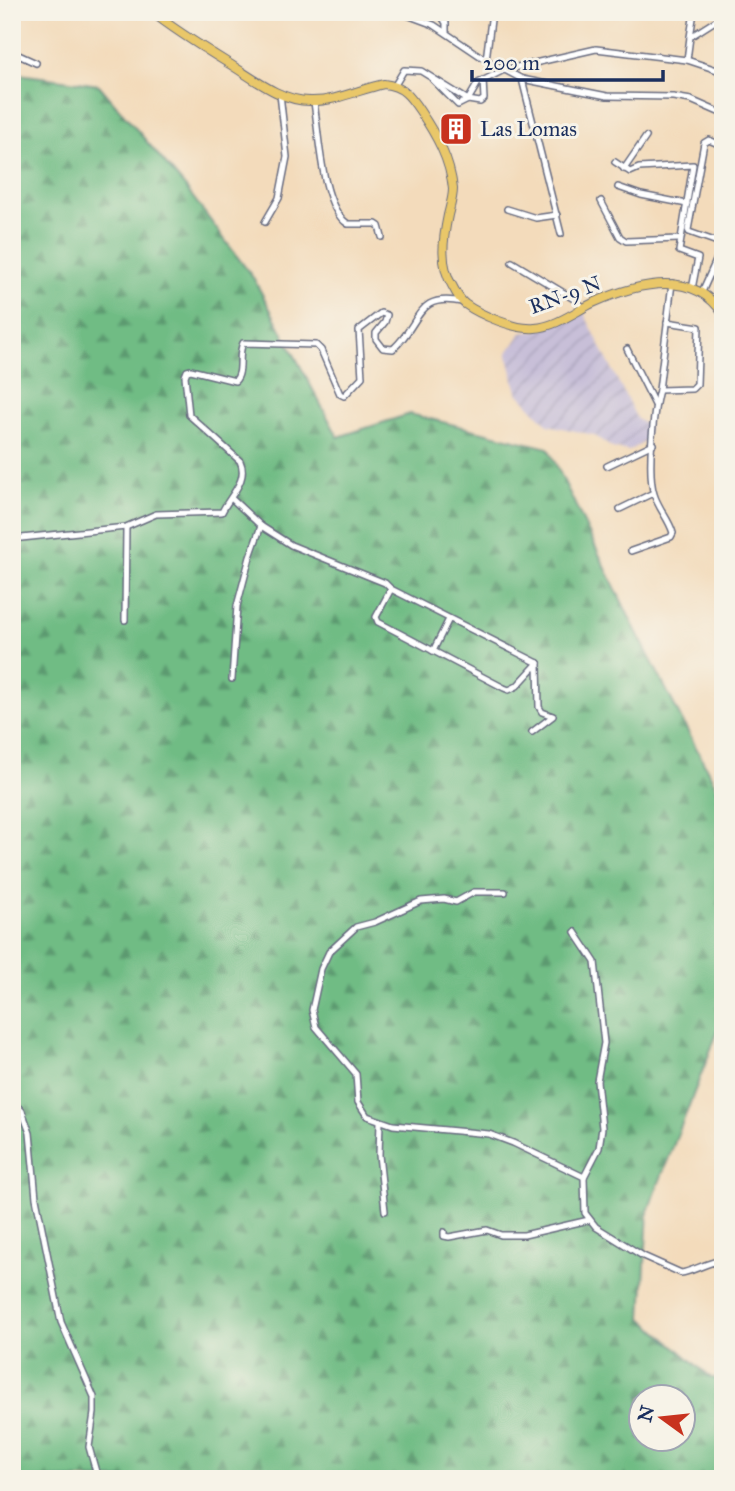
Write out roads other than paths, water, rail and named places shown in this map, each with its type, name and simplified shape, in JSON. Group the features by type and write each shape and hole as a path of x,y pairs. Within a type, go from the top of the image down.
{"main road":[{"path":"152,12 174,29 279,94 300,101 314,102 373,86 395,85 411,98 433,130 449,164 453,192 443,251 446,276 462,302"},
{"name":"RN-9 N","path":"462,302 503,322 538,328 640,286 672,283 702,292 713,299 723,314"}],"street":[{"path":"399,12 446,32 486,60 522,79 607,96 673,97 691,100 723,114"},
{"path":"439,12 446,23 446,32"},
{"path":"486,60 492,12"},
{"path":"687,60 694,12"},
{"path":"690,37 723,16"},
{"path":"468,100 475,86 504,70 596,49 687,60 723,72"},
{"path":"12,52 36,63"},
{"path":"395,85 404,70 421,71 468,100 484,101 483,80"},
{"path":"522,79 561,234"},
{"path":"265,222 279,198 287,157 279,94"},
{"path":"314,102 325,186 338,215 348,224 376,224 382,237"},
{"path":"624,169 646,137"},
{"path":"702,292 723,244 688,230 705,143 709,140 723,146"},
{"path":"615,162 630,172 639,168 693,165 679,239 679,253 698,258 692,289"},
{"path":"618,187 641,195 687,204"},
{"path":"601,201 620,237 626,242 679,239"},
{"path":"507,209 536,218 557,215"},
{"path":"512,262 574,299 584,308"},
{"path":"631,551 671,537 673,533 653,493 655,405 672,283"},
{"path":"12,539 126,527 156,514 222,512 242,478 244,469 240,461 189,415 185,376 187,371 235,381 239,377 240,348 243,343 316,345 321,350 340,394 344,396 362,377 357,335 362,327 381,313 387,315 376,333 376,339 383,348 393,349 429,303 444,298 462,302"},
{"path":"659,390 692,389 697,384 699,327 667,322"},
{"path":"627,349 655,405"},
{"path":"607,466 653,444"},
{"path":"620,509 653,493"},
{"path":"231,498 261,526 291,545 385,583 391,589 538,663"},
{"path":"232,679 237,606 261,526"},
{"path":"125,620 126,527"},
{"path":"391,589 376,620 509,690 517,687 538,663"},
{"path":"433,650 449,619"},
{"path":"532,732 553,716 542,712 539,707 538,663"},
{"path":"505,892 474,892 456,902 444,899 421,901 375,922 356,927 329,951 321,969 312,1010 313,1019 316,1027 356,1074 360,1109 367,1116 380,1122 489,1134 584,1177"},
{"path":"575,932 595,962 604,1043 597,1081 602,1128 599,1148 584,1177 585,1209 589,1220 643,1256 681,1273 708,1262 723,1260"},
{"path":"12,1101 22,1111 30,1133 36,1198 61,1322 94,1397 89,1447 98,1479"},
{"path":"380,1122 379,1156 384,1211"},
{"path":"444,1232 446,1237 487,1230 514,1236 548,1231 589,1220"}],"place":[{"name":"Las Lomas","path":"456,129"}]}
